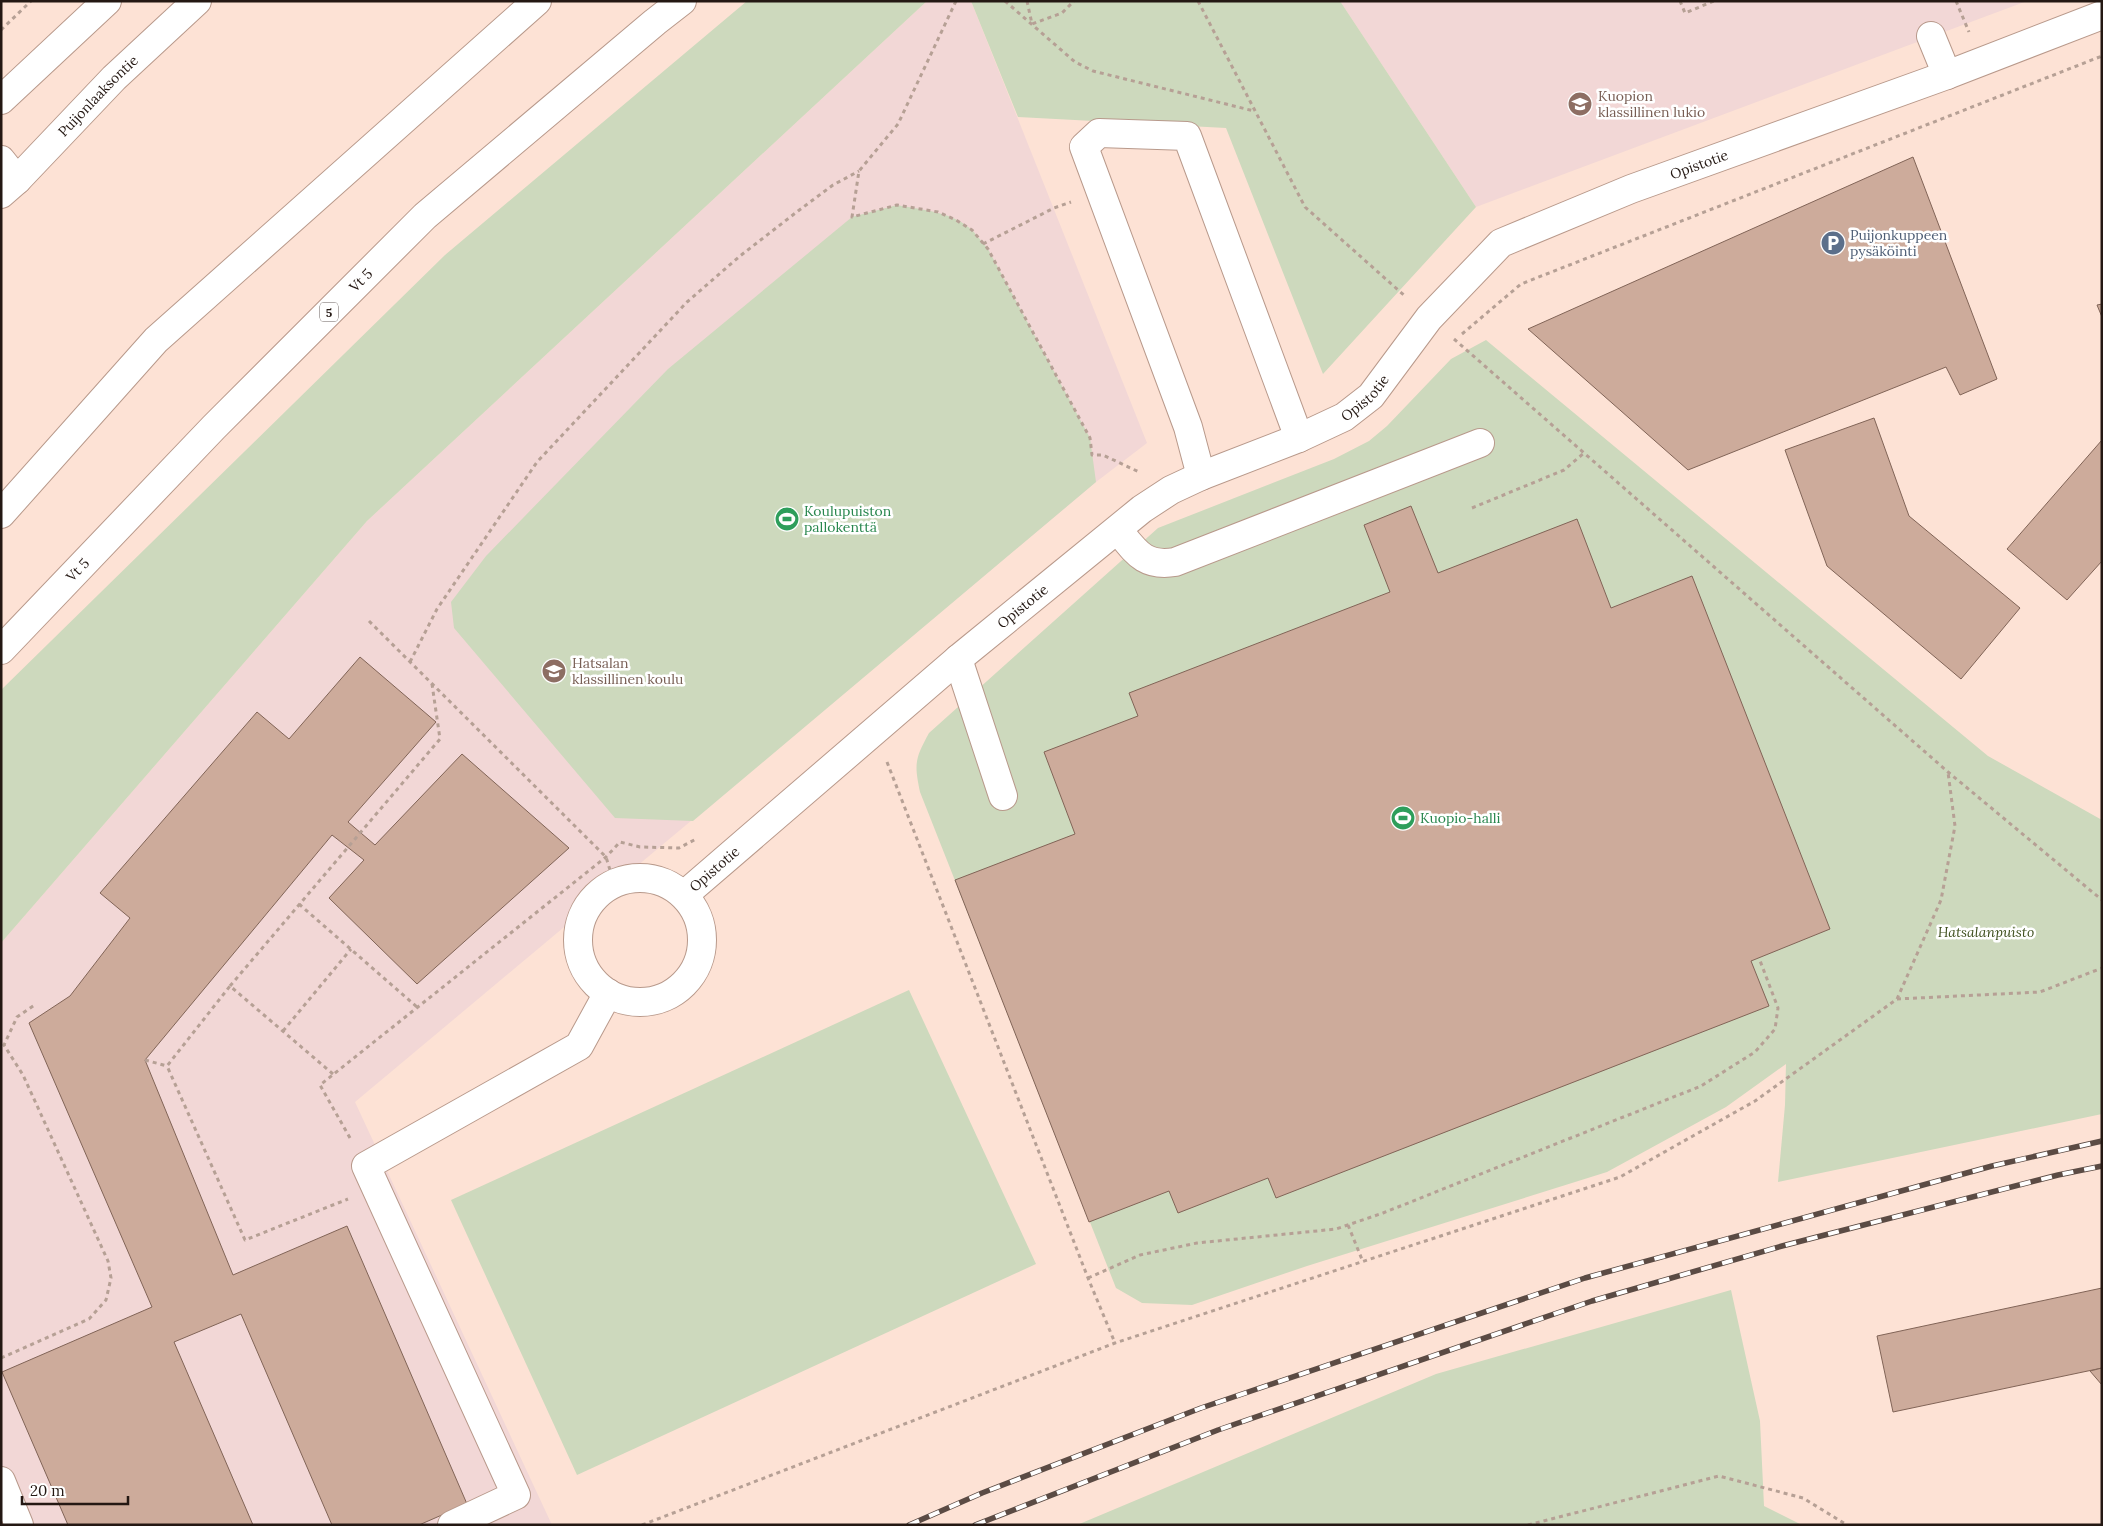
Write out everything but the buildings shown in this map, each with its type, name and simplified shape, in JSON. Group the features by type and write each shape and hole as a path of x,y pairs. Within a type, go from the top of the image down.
{"main road":[{"path":"1,100 107,1"},
{"name":"Puijonlaaksontie","path":"7,178 197,1"},
{"path":"1,514 156,340 537,1"},
{"name":"Vt 5","path":"1,650 214,427 425,216 654,22 682,1"},
{"name":"Opistotie","path":"684,895 958,659 1142,509 1171,490 1201,476 1299,438 1344,416 1371,396 1429,318 1501,243 1631,189 1947,75 2102,15"},
{"path":"1931,36 1947,75"},
{"path":"1201,476 1188,427 1084,147 1099,133 1187,136 1299,438"},
{"path":"1118,530 1144,559 1160,564 1175,562 1480,443"},
{"path":"958,659 1003,796"},
{"name":"Opistotie","path":"632,878 651,878 668,884 684,895 696,911 702,930 702,951 696,970 683,986 666,997 647,1002 627,1001 608,993 593,981 583,965 578,946 579,927 586,909 598,894 614,883 632,878"},
{"path":"452,1525 516,1495 371,1177 579,1046 608,993"},
{"path":"1,1481 19,1525"}],"path":[{"path":"1,30 31,1"},
{"path":"410,662 437,609 537,462 687,302 740,256 798,211 833,185 859,171 898,124 956,1"},
{"path":"1005,1 1075,62 1093,70 1254,111"},
{"path":"1027,1 1032,24"},
{"path":"1032,24 1062,13 1074,1"},
{"path":"1198,1 1304,207 1948,772 2102,900"},
{"path":"1680,1 1685,13 1714,1"},
{"path":"1956,1 1970,35"},
{"path":"1455,340 1521,284 2102,56"},
{"path":"859,171 852,217 897,205 938,212 972,230 984,244 1090,438 1092,455 1103,455 1145,475"},
{"path":"984,244 1054,208 1100,192"},
{"path":"1472,508 1550,478 1564,470 1584,453"},
{"path":"369,621 606,857 614,883"},
{"path":"167,1066 230,986 440,740 432,684"},
{"path":"886,761 1115,1343"},
{"path":"642,1525 1115,1343 1620,1177 1755,1102 1897,999 1941,900 1955,826 1948,772"},
{"path":"167,1066 245,1240 371,1177 320,1085 606,857"},
{"path":"299,904 418,1007"},
{"path":"283,1031 351,949"},
{"path":"1088,1278 1140,1255 1197,1243 1336,1229 1701,1086 1755,1052 1775,1029 1778,1008 1759,958"},
{"path":"1897,999 2040,992 2102,968"},
{"path":"230,986 333,1074"},
{"path":"1,1358 89,1318 106,1300 110,1278 108,1260 23,1075 4,1045 17,1018 36,1004"},
{"path":"145,1060 167,1066"},
{"path":"1348,1225 1363,1262"},
{"path":"1528,1525 1719,1476 1803,1498 1847,1525"}],"shaded area":[{"name":"Hatsalan klassillinen koulu","path":"927,1 971,1 1147,443 1096,482 355,1102 552,1525 1,1525 1,943 367,521"},
{"name":"Kuopion klassillinen lukio","path":"1340,1 2027,1 1476,207"}],"green space":[{"path":"747,1 927,1 367,521 1,943 1,690 445,255"},
{"path":"971,1 1340,1 1476,207 1323,374 1226,128 1018,117"},
{"name":"Koulupuiston pallokenttä","path":"897,205 927,210 957,220 973,231 988,249 1090,438 1096,482 693,821 615,818 454,628 451,602 486,556 668,369 852,217"},
{"name":"Kuopio-halli","path":"1486,340 1988,756 2102,820 2102,1114 1778,1182 1785,1105 1786,1064 1726,1107 1607,1172 1307,1266 1192,1305 1142,1303 1116,1288 920,792 917,774 918,755 929,733 1158,528 1334,459 1369,441 1387,426 1451,359"},
{"path":"909,990 1036,1264 577,1475 451,1200"},
{"path":"1731,1290 1760,1421 1764,1506 1802,1525 1077,1525 1436,1374"}],"railway":[{"path":"909,1525 982,1493 1201,1408 1585,1278 1992,1166 2102,1141"},
{"path":"975,1525 1218,1430 1592,1301 1782,1246 2058,1175 2102,1166"}],"place":[{"name":"Kuopion klassillinen lukio","path":"1580,104"},
{"name":"Puijonkuppeen pysäköinti","path":"1833,243"},
{"name":"Koulupuiston pallokenttä","path":"787,519"},
{"name":"Hatsalan klassillinen koulu","path":"554,671"},
{"name":"Kuopio-halli","path":"1403,818"}],"park label":[{"name":"Hatsalanpuisto","path":"1986,932"}]}
